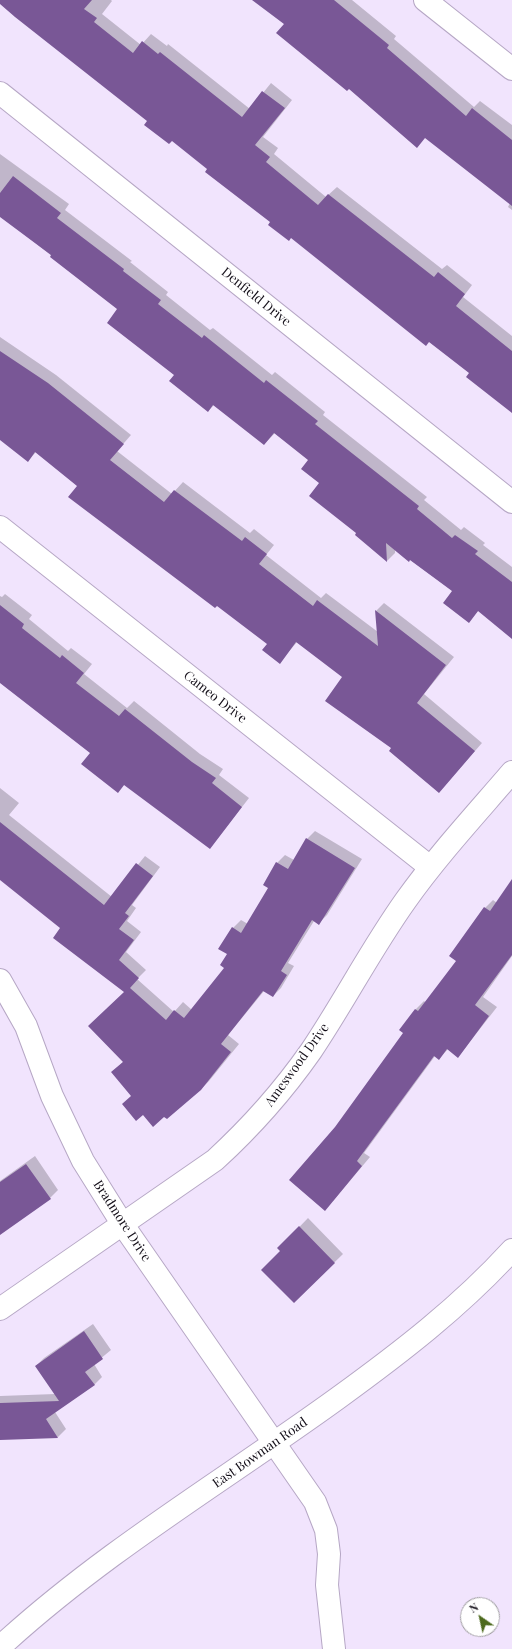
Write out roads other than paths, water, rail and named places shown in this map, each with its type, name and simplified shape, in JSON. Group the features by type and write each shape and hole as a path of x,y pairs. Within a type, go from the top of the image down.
{"street":[{"path":"425,0 512,69"},
{"name":"Denfield Drive","path":"0,93 512,502"},
{"name":"Cameo Drive","path":"0,527 430,867"},
{"name":"Ameswood Drive","path":"0,1309 215,1160 242,1136 282,1090 311,1051 405,901 430,867 512,772"},
{"name":"Bradmore Drive","path":"0,980 26,1026 52,1096 83,1161 123,1225 276,1443 315,1502 326,1530 329,1554 328,1585 334,1649"},
{"name":"East Bowman Road","path":"0,1647 35,1615 108,1558 276,1443 403,1352 457,1306 512,1250"}]}
